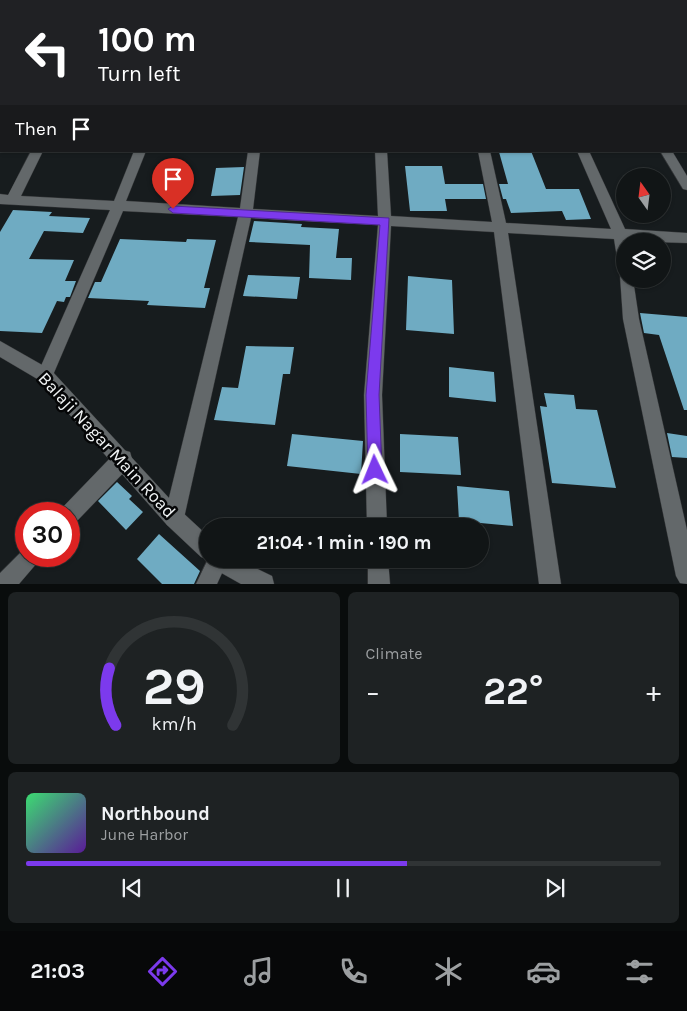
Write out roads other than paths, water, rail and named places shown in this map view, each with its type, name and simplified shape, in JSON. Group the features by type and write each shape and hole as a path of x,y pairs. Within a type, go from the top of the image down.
{"street":[{"path":"4,201 36,152"},
{"path":"45,374 140,152"},
{"path":"174,518 246,213 254,152"},
{"path":"377,518 373,395 385,221 381,152"},
{"path":"484,152 500,228 550,584"},
{"path":"583,152 620,233"},
{"path":"667,152 687,186"},
{"path":"4,201 616,234"},
{"path":"671,237 687,238"},
{"path":"627,288 631,319 687,576"},
{"name":"Balaji Nagar Main Road","path":"0,348 45,374 174,518 199,542"},
{"path":"80,504 123,459"},
{"path":"4,584 20,567"},
{"path":"206,584 211,568"},
{"name":"Balaji Nagar Main Road","path":"234,568 264,584"},
{"path":"378,568 379,584"}]}
